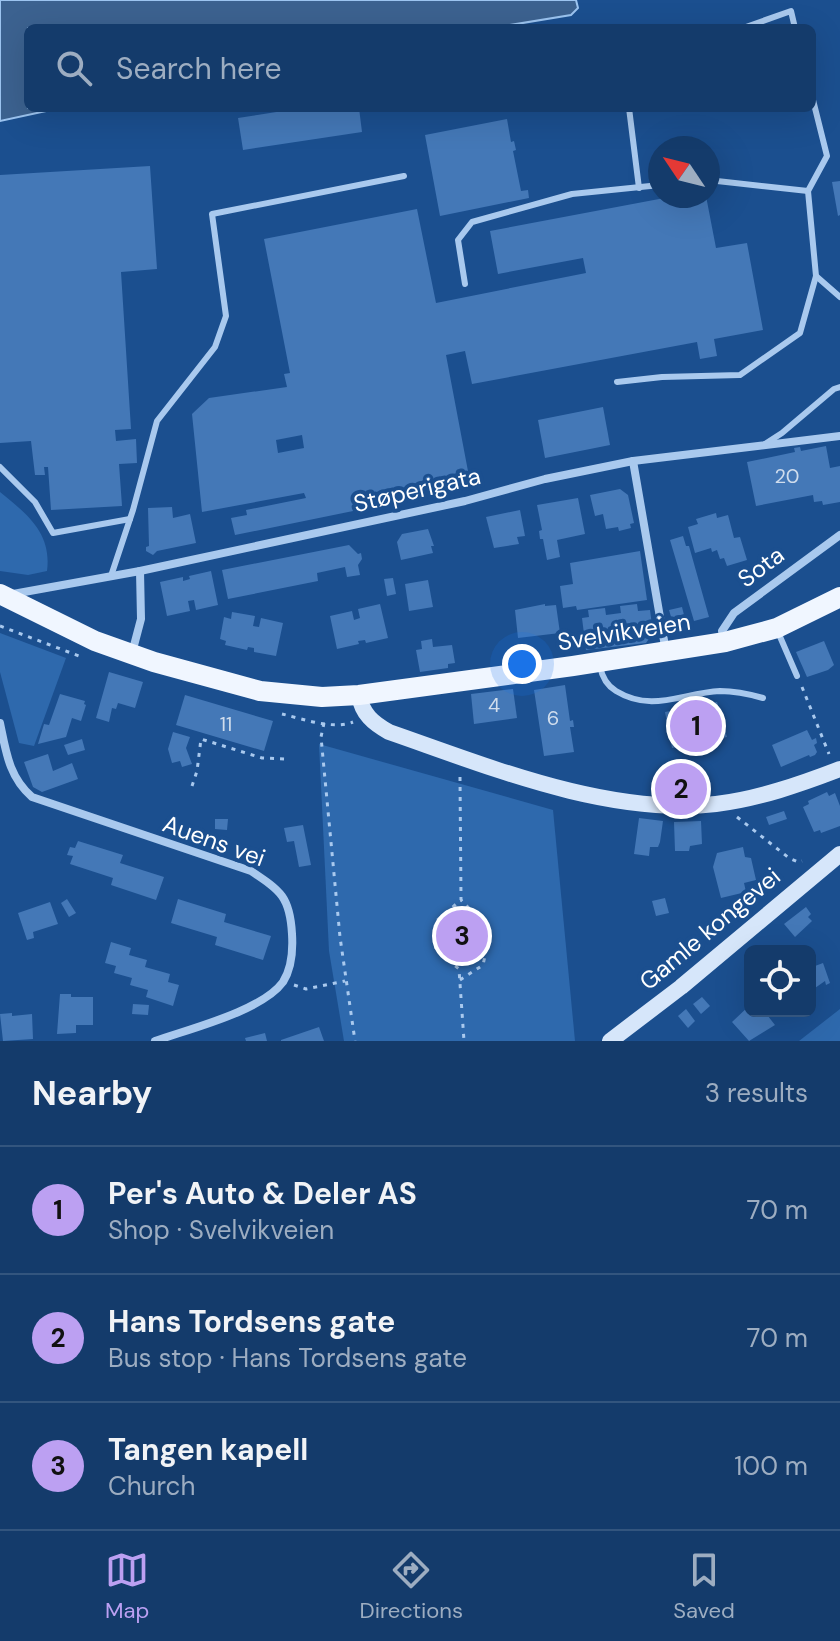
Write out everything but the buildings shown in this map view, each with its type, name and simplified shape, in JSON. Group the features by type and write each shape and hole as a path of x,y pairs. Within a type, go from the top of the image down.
{"main road":[{"name":"Svelvikveien","path":"1,598 131,654 214,680 276,694 322,697 359,695 666,653 725,642 777,628 840,597"},
{"path":"359,695 363,710 380,727 463,757 608,798 659,805 720,804 781,789 840,769"},
{"name":"Gamle kongevei","path":"610,1041 681,987 840,854"}],"street":[{"name":"Støperigata","path":"1,598 451,504 545,479 633,461 840,436"},
{"path":"633,461 666,653"},
{"name":"Sota","path":"725,642 722,631 734,613 840,535"},
{"path":"131,654 141,619 140,571"},
{"name":"Auens vei","path":"0,723 9,766 21,788 32,797 251,871 278,889 289,909 292,934 293,957 283,982"},
{"path":"155,1041 237,1013 283,982"}],"lane":[{"path":"754,24 791,11 794,24"},
{"path":"630,112 639,188"},
{"path":"617,382 662,377 740,375 800,333 816,276 808,191 827,156 816,112"},
{"path":"111,576 157,421 215,347 226,316 212,214 404,176"},
{"path":"720,181 808,191"},
{"path":"465,284 458,240 472,222 572,194 648,187"},
{"path":"816,276 840,297"},
{"path":"765,444 840,387"},
{"path":"0,467 35,502 53,533 130,519"},
{"path":"777,628 797,676"},
{"path":"600,662 602,676 610,687 629,699 651,703 717,691 763,698"}],"path":[{"path":"797,676 829,754"},
{"path":"324,723 321,737 345,981 355,1041"},
{"path":"192,786 201,739 262,758 285,759"},
{"path":"460,980 483,965 489,940 481,921 461,900 458,784 463,757"},
{"path":"720,804 789,858 798,862 810,856"},
{"path":"461,900 435,922 436,950 459,969 464,1041"},
{"path":"283,982 306,989 345,981"}],"shaded area":[{"path":"0,0 576,0 578,8 571,15 516,24 24,24 24,112 42,112 0,121"},
{"path":"0,492 36,526 46,546 47,571 28,575 0,571"},
{"path":"0,633 66,658 34,746 19,743 0,672"},
{"path":"319,744 553,810 575,1041 344,1041 329,951"},
{"path":"840,1009 840,1041 799,1041"}],"place":[{"name":"Per's Auto & Deler AS","path":"696,726"},
{"name":"Hans Tordsens gate","path":"681,789"},
{"name":"Tangen kapell","path":"462,936"}]}
